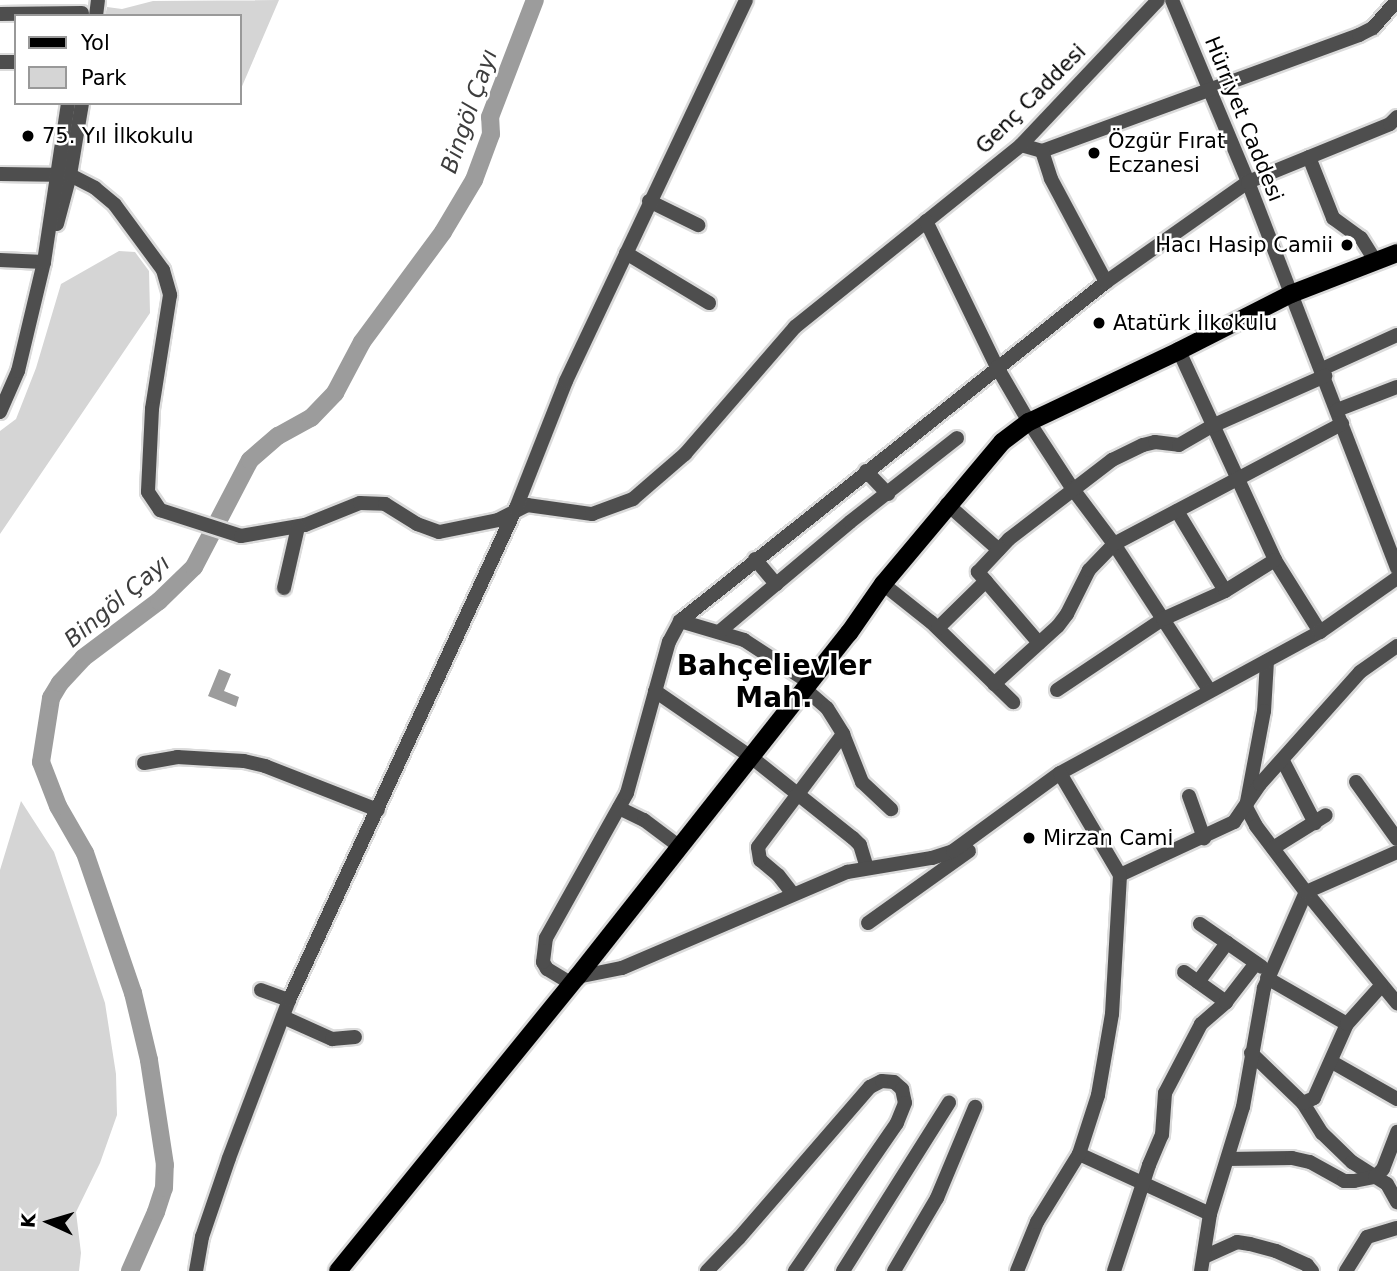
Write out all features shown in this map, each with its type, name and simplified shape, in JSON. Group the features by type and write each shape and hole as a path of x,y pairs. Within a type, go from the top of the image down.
{"main road":[{"path":"338,1271 574,981 807,686 883,584 1002,442 1029,422 1179,351 1291,293 1397,253"}],"street":[{"path":"0,14 86,11 98,0"},
{"path":"196,1271 202,1237 229,1158 289,1000 516,508 566,381 746,0"},
{"name":"Genç Caddesi","path":"516,508 544,505 592,514 633,499 684,454 794,327 1021,145 1158,0"},
{"name":"Hürriyet Caddesi","path":"1172,0 1248,182 1397,568"},
{"path":"1021,145 1042,151 1210,92 1373,28 1397,0"},
{"path":"64,175 68,105"},
{"path":"0,412 18,371 82,105"},
{"path":"1397,117 1390,124 1248,182 1105,282 680,621 669,642 645,738 619,808 546,937 542,962 547,969 574,981 622,968 793,894 866,868 941,856 985,830 1059,773 1320,632 1397,578"},
{"path":"1042,151 1051,179 1105,282"},
{"path":"1309,157 1333,218 1361,238 1375,260"},
{"path":"0,174 64,175 95,188 115,205 163,270 170,295 152,409 148,492 160,510 186,516 241,537 298,527 360,503 385,503 417,524 439,532 498,520 516,508"},
{"path":"649,201 698,225"},
{"path":"926,221 997,368 1029,422 1072,488 1114,544 1209,690"},
{"path":"626,253 709,303"},
{"path":"0,260 44,262"},
{"path":"1039,643 978,572 999,550 1072,488 1132,449 1154,442 1179,445 1397,335"},
{"path":"1179,351 1275,560 1320,632"},
{"path":"994,684 1068,614 1089,570 1114,544 1236,480 1339,417 1395,390"},
{"path":"719,632 957,438"},
{"path":"866,471 888,494"},
{"path":"947,505 999,550"},
{"path":"1177,511 1225,590"},
{"path":"284,589 298,527"},
{"path":"755,559 776,584"},
{"path":"1057,690 1163,619 1225,590 1275,560"},
{"path":"938,628 986,581"},
{"path":"883,584 938,628 1013,702"},
{"path":"680,621 719,632 764,651 807,686 827,708 843,734 862,782 891,809"},
{"path":"1120,875 1234,822 1260,784 1360,672 1397,646"},
{"path":"1267,661 1265,712 1246,807 1306,892 1397,1003"},
{"path":"655,691 751,757 860,845 866,868"},
{"path":"793,894 778,875 760,860 758,850 843,734"},
{"path":"144,763 177,757 244,761 265,766 378,810"},
{"path":"1273,848 1321,819 1283,761"},
{"path":"1017,1271 1037,1222 1079,1154 1107,1056 1120,875 1059,773"},
{"path":"1356,782 1397,839"},
{"path":"1189,796 1204,838"},
{"path":"619,808 657,828 680,847"},
{"path":"868,923 972,849 985,830"},
{"path":"1201,1271 1206,1256 1210,1214 1243,1107 1268,974 1306,892 1397,852"},
{"path":"1200,924 1268,974 1348,1024"},
{"path":"1198,982 1227,943"},
{"path":"1114,1271 1149,1165 1162,1135 1165,1093 1201,1024 1226,1002 1256,963"},
{"path":"1184,972 1226,1002"},
{"path":"1303,1103 1314,1098 1348,1024 1381,986"},
{"path":"261,990 289,1000"},
{"path":"283,1017 332,1040 355,1037"},
{"path":"1251,1054 1303,1103 1322,1133 1352,1162 1387,1184 1397,1202"},
{"path":"1332,1062 1397,1099"},
{"path":"707,1271 870,1087 882,1081 894,1082 902,1090 905,1103 897,1123 795,1271"},
{"path":"843,1271 949,1103"},
{"path":"894,1271 937,1198 975,1107"},
{"path":"1228,1159 1292,1158 1310,1162 1344,1181 1375,1177 1383,1169 1397,1132"},
{"path":"1079,1154 1210,1214"},
{"path":"1346,1271 1367,1237 1397,1228"},
{"path":"1206,1256 1237,1242 1276,1251 1307,1265 1312,1271"}],"green space":[{"path":"279,0 242,86 242,14 105,14 107,7 122,9 153,1"},
{"path":"119,251 135,252 149,271 150,313 0,534 0,431 16,419 36,368 61,284"},
{"path":"21,801 54,852 105,1003 116,1074 117,1115 100,1163 76,1212 81,1253 79,1271 0,1271 0,870"}],"shaded area":[{"path":"219,669 231,674 224,691 239,697 236,707 208,696"}],"waterway":[{"name":"Bingöl Çayı","path":"130,1271 164,1188 165,1165 149,1060 133,993 85,853 58,806 41,762 51,698 60,683 83,658 159,601 194,567 250,460 278,436 311,418 335,393 362,342 443,232 474,180 491,134 490,117 535,0"}],"place":[{"name":"75. Yıl İlkokulu","path":"28,136"},
{"name":"Özgür Fırat Eczanesi","path":"1094,153"},
{"name":"Hacı Hasip Camii","path":"1347,245"},
{"name":"Atatürk İlkokulu","path":"1099,323"},
{"name":"Mirzan Cami","path":"1029,838"}],"district":[{"name":"Bahçelievler Mah.","path":"774,682"}]}
